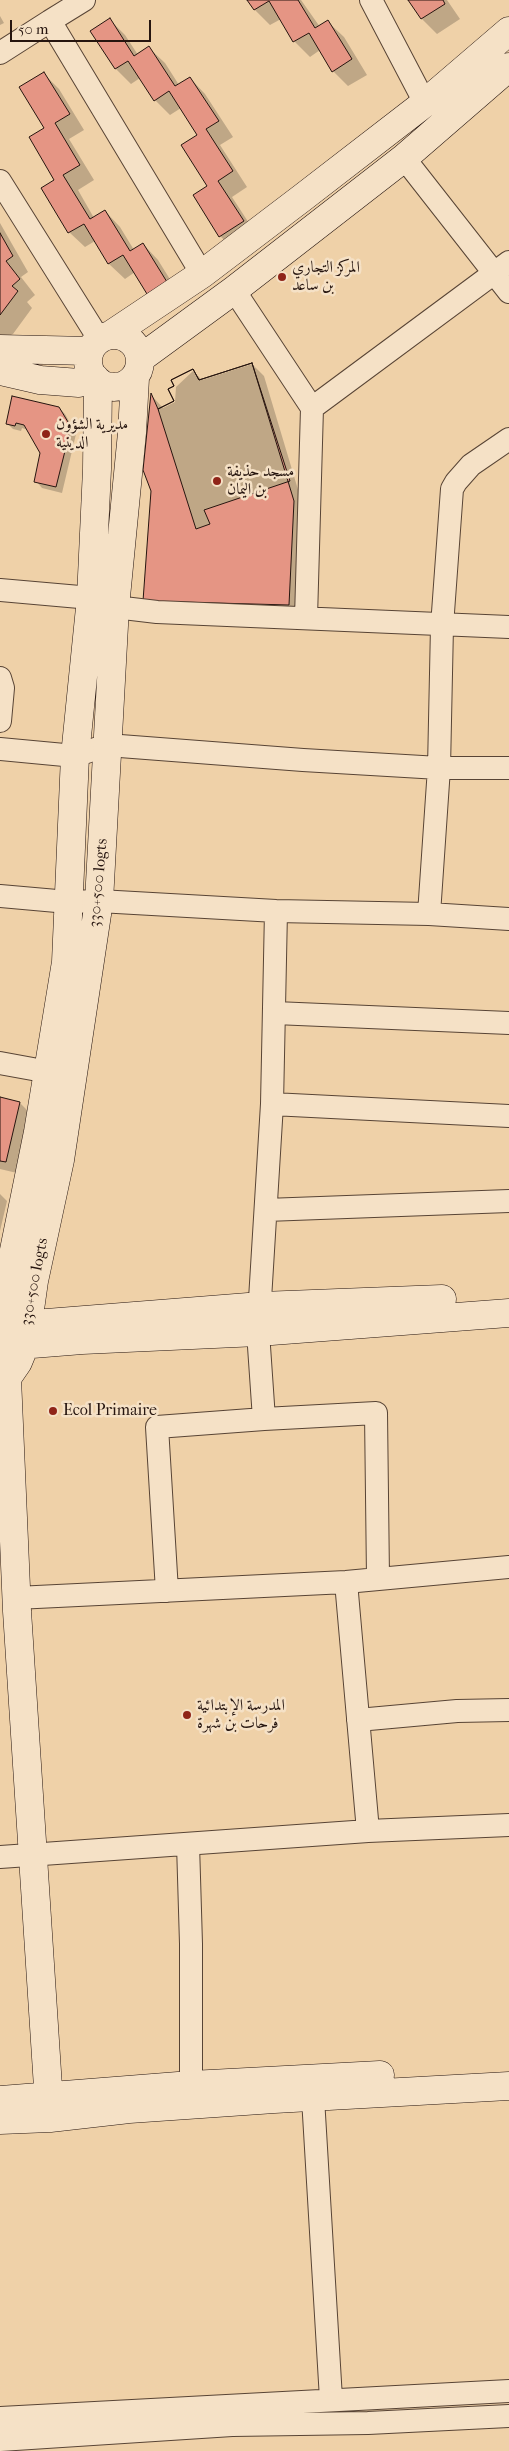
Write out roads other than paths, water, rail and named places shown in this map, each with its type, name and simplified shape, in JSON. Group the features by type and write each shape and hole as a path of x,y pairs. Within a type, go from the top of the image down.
{"street":[{"path":"0,53 84,0"},
{"path":"371,0 425,103"},
{"path":"50,20 202,274"},
{"path":"0,1319 5,1264 49,1072 66,962 75,756 103,602 97,469 96,380 89,367 100,341 202,274 425,103 509,31"},
{"path":"0,371 40,380 73,383 96,380 113,388 129,383 138,368 234,290 404,158 509,67"},
{"path":"404,158 501,267 509,292"},
{"path":"0,181 100,341"},
{"path":"312,408 501,267"},
{"path":"234,290 312,408 306,618"},
{"path":"0,348 128,338 139,350 138,368"},
{"name":"330+500 logts","path":"4,1369 18,1362 17,1339 60,1160 99,901 107,745 103,602 132,433 138,368"},
{"path":"429,914 439,768 442,626 452,489 471,465 509,439"},
{"path":"0,590 103,602 157,612 442,626 509,627"},
{"path":"0,678 2,688 0,721"},
{"path":"0,750 75,756 107,745 439,768 509,768"},
{"path":"0,896 68,902 99,901 276,912 429,914 509,919"},
{"path":"264,1419 260,1319 272,1104 276,912"},
{"path":"275,1013 509,1023"},
{"path":"11,1064 49,1072"},
{"path":"272,1104 509,1116"},
{"path":"266,1210 509,1201"},
{"path":"0,1327 17,1339 82,1340 260,1319 509,1294"},
{"path":"260,1319 509,1313"},
{"path":"4,1369 5,1485 15,1543 11,1607 33,1854 49,2107"},
{"path":"168,1591 156,1427 264,1419 376,1414 378,1578"},
{"path":"11,1607 168,1591 346,1582 509,1567"},
{"path":"346,1582 368,1830"},
{"path":"358,1720 457,1711 509,1710"},
{"path":"0,1857 368,1830 509,1826"},
{"path":"188,1844 191,1944 191,2085"},
{"path":"0,2120 49,2107 191,2085 509,2069"},
{"path":"0,2100 49,2107 129,2109 509,2086"},
{"path":"313,2098 331,2399"},
{"path":"0,2418 509,2391"},
{"path":"0,2440 232,2425 368,2423 509,2416"}],"place":[{"name":"المركز التجاري بن ساعد","path":"282,277"},
{"name":"مديرية الشؤون الدينية","path":"46,434"},
{"name":"مسجد حذيفة بن اليمان","path":"217,481"},
{"name":"Ecol Primaire","path":"53,1411"},
{"name":"المدرسة الإبتدائية فرحات بن شهرة","path":"187,1715"}]}
